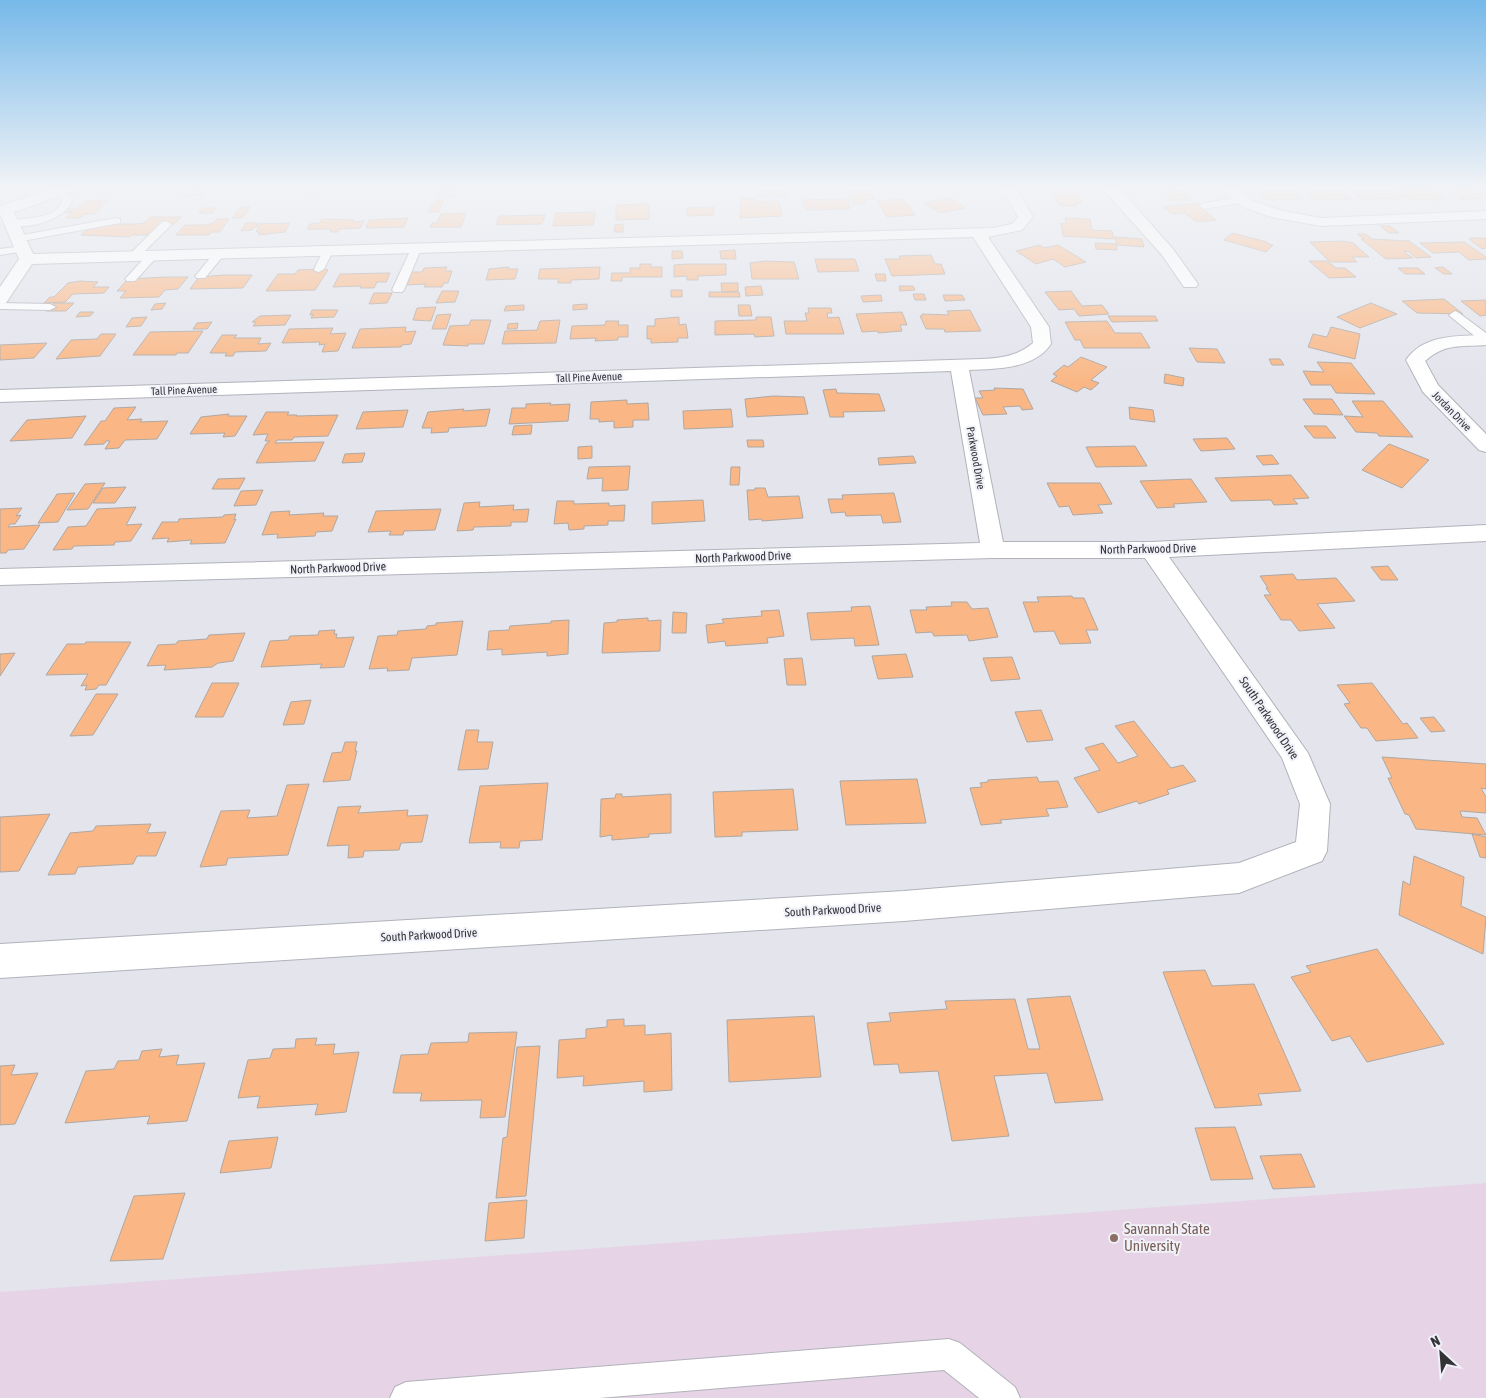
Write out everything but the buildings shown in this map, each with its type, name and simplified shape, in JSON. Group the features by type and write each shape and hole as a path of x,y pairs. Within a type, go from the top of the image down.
{"street":[{"path":"0,299 21,252"},
{"path":"74,252 134,256 283,252"},
{"name":"Tall Pine Avenue","path":"0,396 959,365 1016,361 1033,354 1042,344 1040,327 990,252"},
{"path":"1168,252 1190,284"},
{"name":"Jordan Drive","path":"1486,340 1447,342 1430,347 1415,360 1430,388 1486,446"},
{"name":"Parkwood Drive","path":"959,365 993,550"},
{"name":"North Parkwood Drive","path":"0,577 993,550 1152,550 1486,533"},
{"name":"South Parkwood Drive","path":"0,961 904,906 1239,878 1311,851 1315,804 1294,753 1152,550"}],"lane":[{"path":"134,256 138,252"},
{"path":"319,269 327,252"},
{"path":"398,290 415,252"},
{"path":"201,276 219,254"},
{"path":"131,279 152,256"},
{"path":"0,306 50,307"},
{"path":"1455,314 1486,340"},
{"path":"406,1398 949,1354 1004,1398"}],"shaded area":[{"name":"Savannah State University","path":"1486,1183 1486,1398 0,1398 0,1292"}],"place":[{"name":"Savannah State University","path":"1114,1238"}]}
